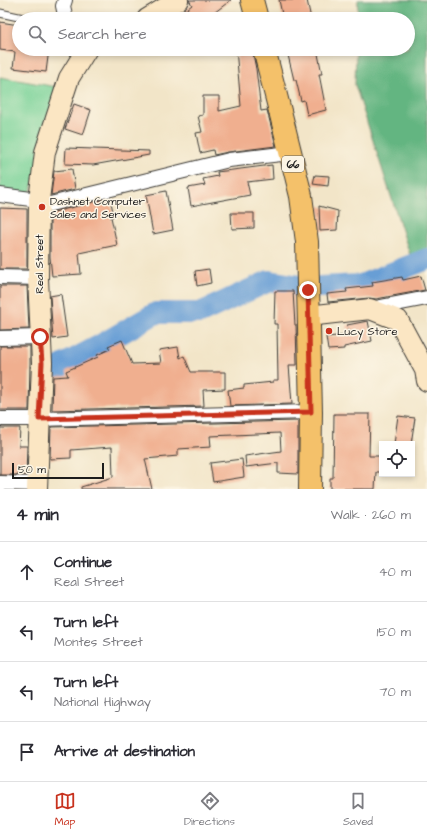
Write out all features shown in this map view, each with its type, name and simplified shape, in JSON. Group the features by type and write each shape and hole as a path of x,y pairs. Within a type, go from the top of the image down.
{"main road":[{"path":"252,0 255,12"},
{"name":"66","path":"266,56 302,204 307,242 311,412 310,489"}],"street":[{"path":"64,12 63,6 65,0"},
{"path":"158,12 178,0"},
{"name":"Real Street","path":"37,486 42,363 38,278 39,203 45,152 69,78 83,56"},
{"path":"0,195 39,203 229,160 290,153"},
{"path":"0,277 38,278"},
{"path":"308,316 370,308 427,298"},
{"path":"370,308 398,320 425,370 427,381"},
{"path":"0,338 40,337"},
{"path":"0,419 311,412"},
{"path":"0,483 37,486"}],"lane":[{"path":"0,13 12,16"}],"green space":[{"path":"358,0 427,0 427,250 411,258 355,85 356,56 415,56 415,12 357,12"},
{"path":"0,77 57,87 30,194 0,190"}],"building":[{"path":"189,0 231,0 215,12 183,12 192,5"},
{"path":"279,0 307,0 310,12 282,12"},
{"path":"0,22 12,24 12,52 0,50"},
{"path":"14,56 48,56 46,72 13,68"},
{"path":"237,56 253,56 261,111 267,110 276,146 214,155 213,150 200,153 196,133 202,132 198,116 203,115 203,96 219,96 219,111 241,106"},
{"path":"288,56 318,56 322,74 319,74 326,110 307,115 304,100 301,101 296,80 294,80"},
{"path":"74,104 91,110 83,135 65,129"},
{"path":"66,148 149,151 149,155 93,165 65,164"},
{"path":"272,165 273,179 247,182 250,195 191,206 188,188 205,185 203,179 218,176 217,172"},
{"path":"72,169 75,189 51,195 54,171"},
{"path":"315,175 329,176 328,186 313,184"},
{"path":"166,191 173,230 153,234 146,195"},
{"path":"110,198 114,216 111,217 117,245 79,253 81,274 52,276 50,257 50,213"},
{"path":"319,206 338,211 337,230 320,231"},
{"path":"0,208 27,209 27,269 0,269"},
{"path":"231,213 254,213 254,228 232,229"},
{"path":"209,269 211,283 197,286 195,271"},
{"path":"421,276 425,290 376,299 369,298 328,302 327,294 347,292 346,289 373,286 372,282 402,277 403,280"},
{"path":"0,286 27,286 29,329 0,330"},
{"path":"275,291 293,291 297,365 289,365 292,404 230,406 228,390 244,388 244,385 273,382 273,380 278,380 277,324 274,324"},
{"path":"61,294 67,337 53,339 50,296"},
{"path":"368,321 372,341 344,347 344,349 328,350 326,337 349,335 347,325"},
{"path":"122,340 132,364 161,363 159,350 178,347 180,358 184,356 191,372 225,372 225,389 203,390 204,406 52,410 53,377 68,376 66,371 98,357 97,355 110,349 108,346"},
{"path":"0,346 30,346 29,410 0,410"},
{"path":"334,414 370,414 369,456 379,456 379,472 376,472 375,489 330,489 330,478 333,478"},
{"path":"398,416 415,418 411,441 394,441"},
{"path":"298,421 298,474 278,473 278,463 246,467 245,456 281,451 280,433 210,436 211,447 178,449 178,456 145,459 152,489 81,489 81,487 113,477 112,447 71,450 71,458 50,459 51,427"},
{"path":"0,428 20,428 19,446 27,446 26,475 0,475"},
{"path":"242,459 244,477 213,482 210,463"}],"waterway":[{"path":"319,287 361,285 427,259"},
{"path":"52,371 156,313 200,313 269,281 300,286"}],"place":[{"name":"Dashnet Computer Sales and Services","path":"42,207"},
{"name":"Lucy Store","path":"329,331"}],"route":[{"path":"40,337 42,363 39,419 311,412 308,290"}]}
